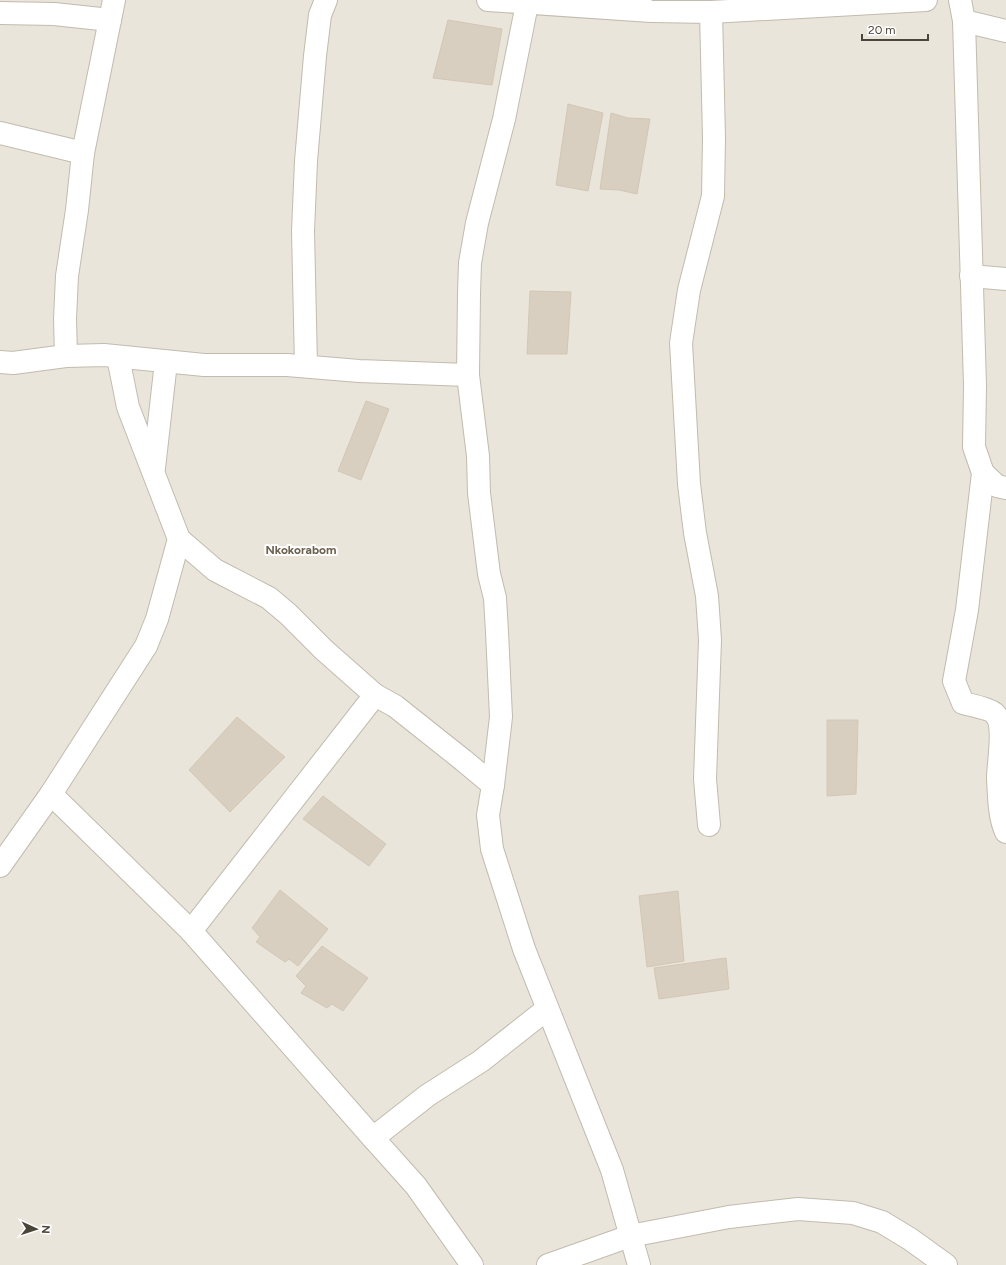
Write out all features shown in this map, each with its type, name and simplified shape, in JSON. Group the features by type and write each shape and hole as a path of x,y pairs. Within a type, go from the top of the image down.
{"street":[{"path":"306,366 303,231 306,161 314,56 320,15 326,0"},
{"path":"488,0 527,4 711,12 926,0"},
{"path":"960,0 964,21 975,385 974,447 983,473 967,610 954,681 963,703 995,713 999,720 1001,745 998,777 1000,805 1006,832"},
{"path":"527,4 504,119 478,223 470,262 468,375 478,456 479,493 489,574 495,598 501,717 488,815 492,849 524,949 612,1170 639,1265"},
{"path":"0,13 54,14 112,10 83,153 77,210 67,276 65,319 66,356"},
{"path":"709,825 705,780 709,632 707,596 695,533 690,484 681,343 689,290 713,196 714,138 711,12"},
{"path":"964,21 1006,31"},
{"path":"0,133 83,153"},
{"path":"971,276 1006,279"},
{"path":"0,362 13,363 66,356 118,356 204,365 306,366 359,371 468,375"},
{"path":"118,356 128,407 179,539 215,570 269,598 288,614 324,650 375,695 395,706 493,785"},
{"path":"154,472 166,362"},
{"path":"983,473 997,486 1006,488"},
{"path":"0,866 51,794 146,646 157,619 179,539"},
{"path":"191,931 375,695"},
{"path":"51,794 191,931 372,1138 416,1186 472,1265"},
{"path":"372,1138 428,1095 481,1061 547,1009"},
{"path":"548,1265 630,1236 729,1217 798,1209 853,1213 882,1222 910,1239 946,1265"}],"shaded area":[{"path":"0,0 1006,0 1006,1265 0,1265"}],"building":[{"path":"448,20 502,29 492,85 433,78"},
{"path":"568,104 603,113 588,191 556,185"},
{"path":"611,113 628,118 650,119 637,194 619,190 600,189"},
{"path":"530,291 571,292 567,354 527,354"},
{"path":"366,401 389,409 361,480 338,471"},
{"path":"237,717 285,757 230,812 189,770"},
{"path":"827,720 858,720 856,794 827,796"},
{"path":"323,796 386,844 369,866 303,819"},
{"path":"280,890 328,929 298,966 289,959 285,962 256,942 260,937 252,928"},
{"path":"678,891 684,961 647,967 639,896"},
{"path":"322,946 368,978 343,1011 332,1004 327,1008 301,993 306,986 296,976"},
{"path":"726,958 729,989 659,999 654,968"}],"district":[{"name":"Nkokorabom","path":"301,550"}]}
